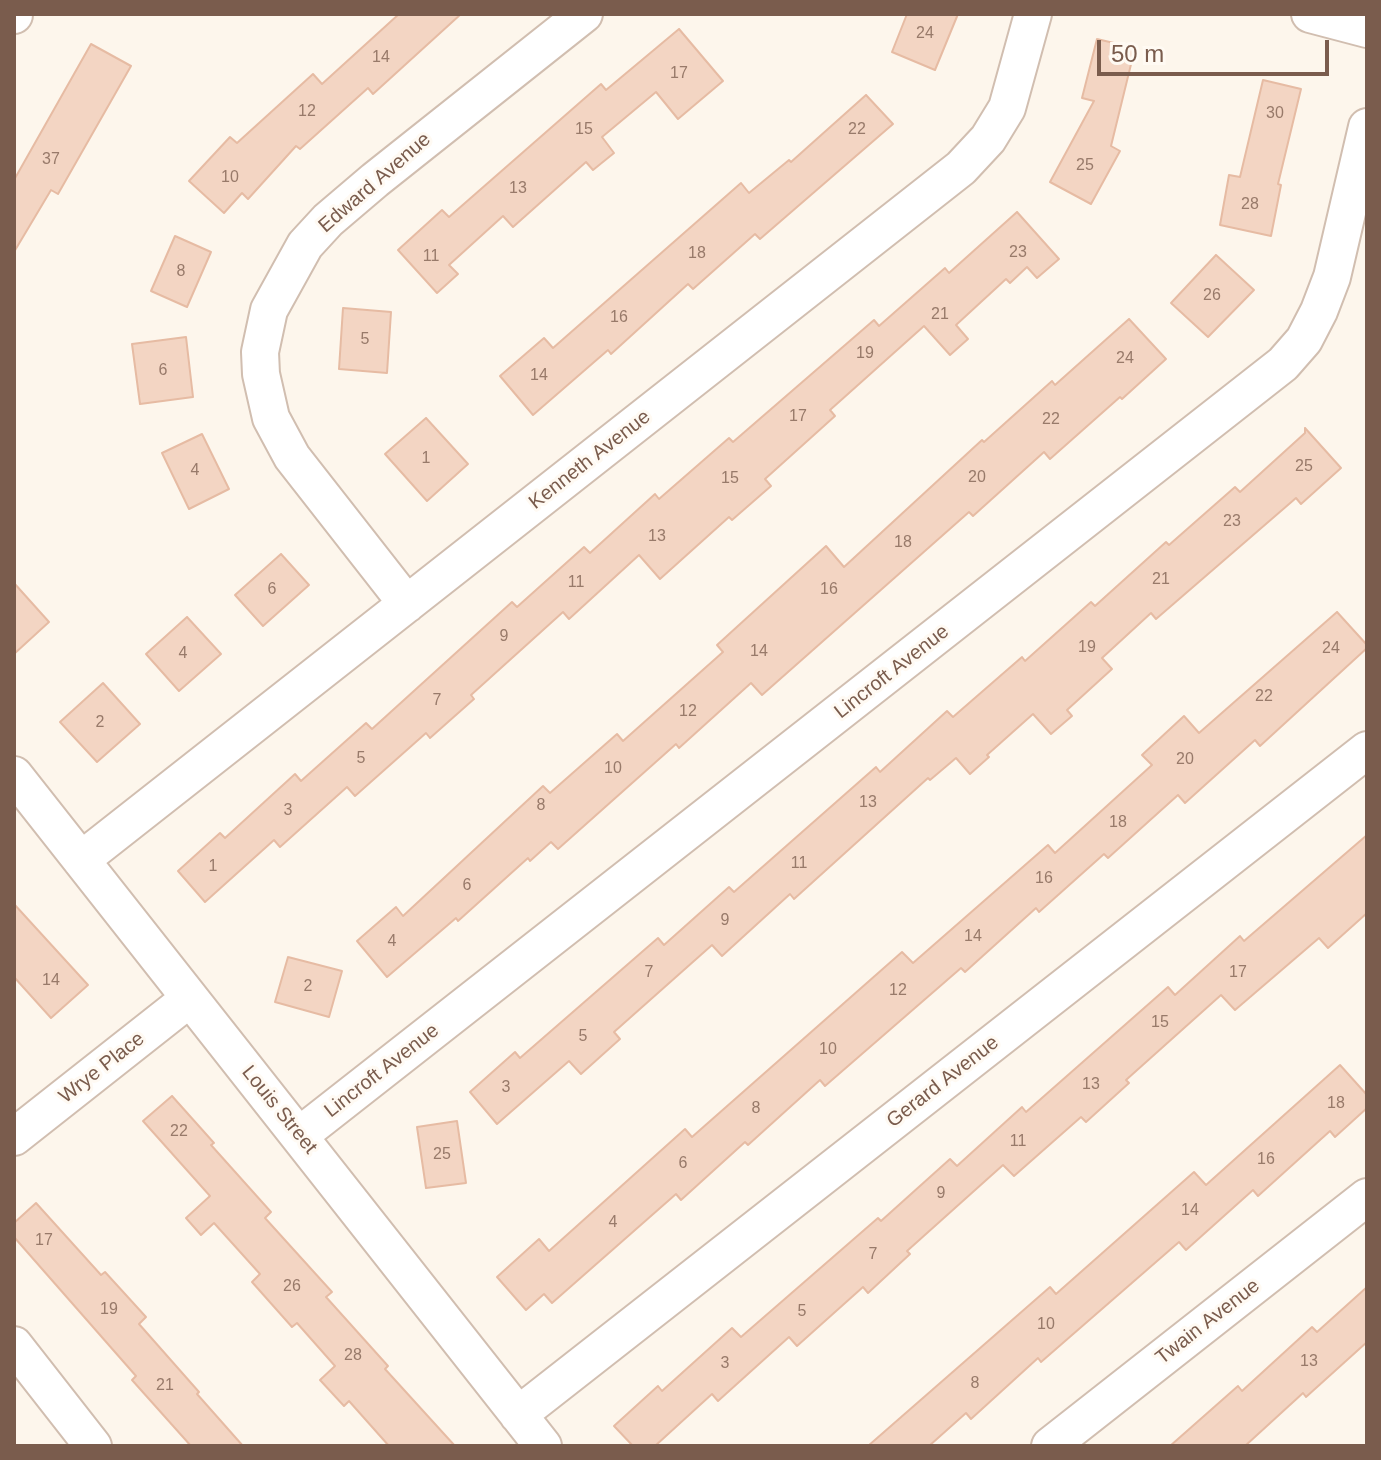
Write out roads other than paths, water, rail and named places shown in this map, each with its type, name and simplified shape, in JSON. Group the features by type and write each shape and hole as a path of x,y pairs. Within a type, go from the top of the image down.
{"street":[{"name":"Edward Avenue","path":"407,604 292,457 271,418 261,374 260,352 269,310 305,245 328,220 584,14"},
{"name":"Kenneth Avenue","path":"81,860 961,168 988,139 1007,108 1033,14"},
{"path":"1310,14 1367,29"},
{"name":"Lincroft Avenue","path":"300,1135 1283,364 1304,340 1332,277 1367,127"},
{"name":"Gerard Avenue","path":"518,1415 1367,750"},
{"name":"Louis Street","path":"14,775 543,1446"},
{"name":"Wrye Place","path":"14,1137 189,999"},
{"name":"Twain Avenue","path":"1050,1446 1367,1197"},
{"path":"14,1345 93,1446"}]}
